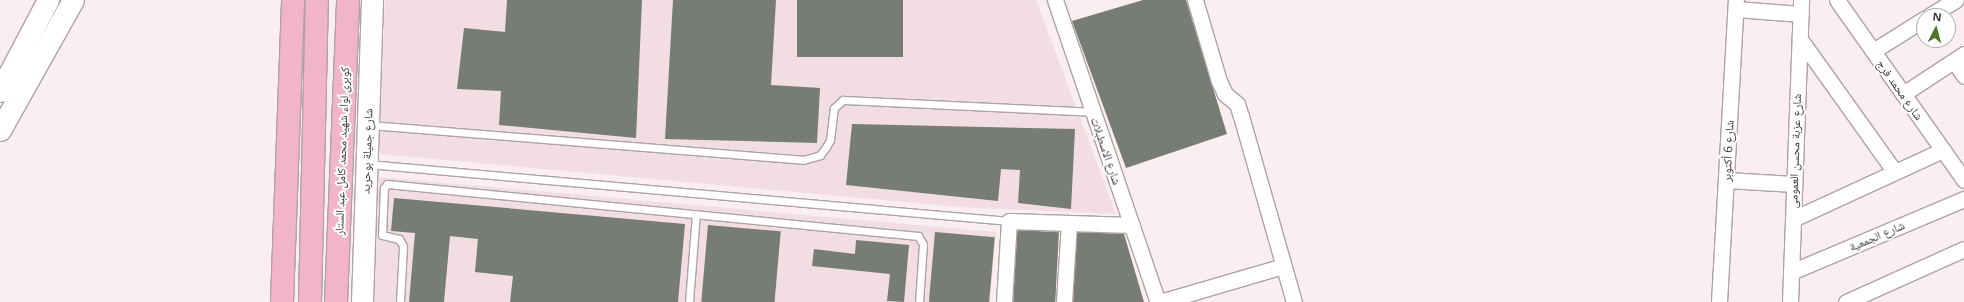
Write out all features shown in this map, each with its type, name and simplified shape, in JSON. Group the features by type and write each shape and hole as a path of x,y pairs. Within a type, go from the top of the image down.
{"main road":[{"path":"0,91 48,0"},
{"path":"0,130 73,0"},
{"path":"282,302 293,0"},
{"path":"310,302 317,0"},
{"name":"كوبرى لواء شهيد محمد كامل عبد الستار","path":"336,302 348,0"},
{"name":"شارع جميلة بوحريد","path":"362,302 372,0"}],"street":[{"name":"شارع الاسطبلات","path":"1054,0 1159,302"},
{"path":"1195,0 1219,81 1225,94 1236,104 1241,116 1294,302"},
{"path":"1942,8 1956,0"},
{"name":"شارع محمد فرج","path":"1839,1 1964,180"},
{"path":"1736,5 1801,7"},
{"name":"شارع 6 أكتوبر","path":"1719,302 1736,5"},
{"name":"شارع عزبة محسن العمومى","path":"1790,302 1801,7"},
{"path":"1873,51 1916,24"},
{"path":"1800,39 1895,172"},
{"path":"1903,94 1959,57 1964,76"},
{"path":"1793,219 1943,150"},
{"path":"1726,180 1794,184"},
{"name":"شارع الجمعية","path":"1791,272 1964,200"},
{"path":"1004,302 1010,221 1132,225"},
{"path":"1064,302 1069,223"},
{"path":"1846,302 1964,249"},
{"path":"1159,302 1283,266"}],"lane":[{"path":"368,125 803,160 820,155 826,148 830,140 834,108 843,100 1093,112"},
{"path":"367,164 1010,221"},
{"path":"400,302 404,246 399,239 382,234 384,188 387,184 918,236 923,244 919,302"},
{"path":"689,302 696,214"}],"shaded area":[{"path":"385,0 1036,0 1116,214 959,207 379,154"},
{"path":"379,177 996,232 990,302 374,302"}],"building":[{"path":"507,0 642,0 636,138 499,125 501,91 457,89 464,28 505,32"},
{"path":"673,0 776,0 771,85 820,88 817,143 665,139"},
{"path":"797,0 903,0 903,57 797,57"},
{"path":"1143,0 1186,0 1227,134 1126,168 1072,21"},
{"path":"852,124 1075,129 1071,209 1018,203 1020,170 1001,169 998,201 846,185"},
{"path":"394,198 685,224 678,302 510,302 513,276 475,272 478,239 450,236 444,302 409,302 415,233 391,231"},
{"path":"708,225 781,231 775,302 701,302"},
{"path":"1017,230 1059,232 1055,302 1013,302"},
{"path":"935,232 995,237 989,302 929,302"},
{"path":"1077,232 1124,234 1144,302 1073,302"},
{"path":"856,240 909,245 904,302 887,301 890,274 812,266 814,249 855,254"}]}
